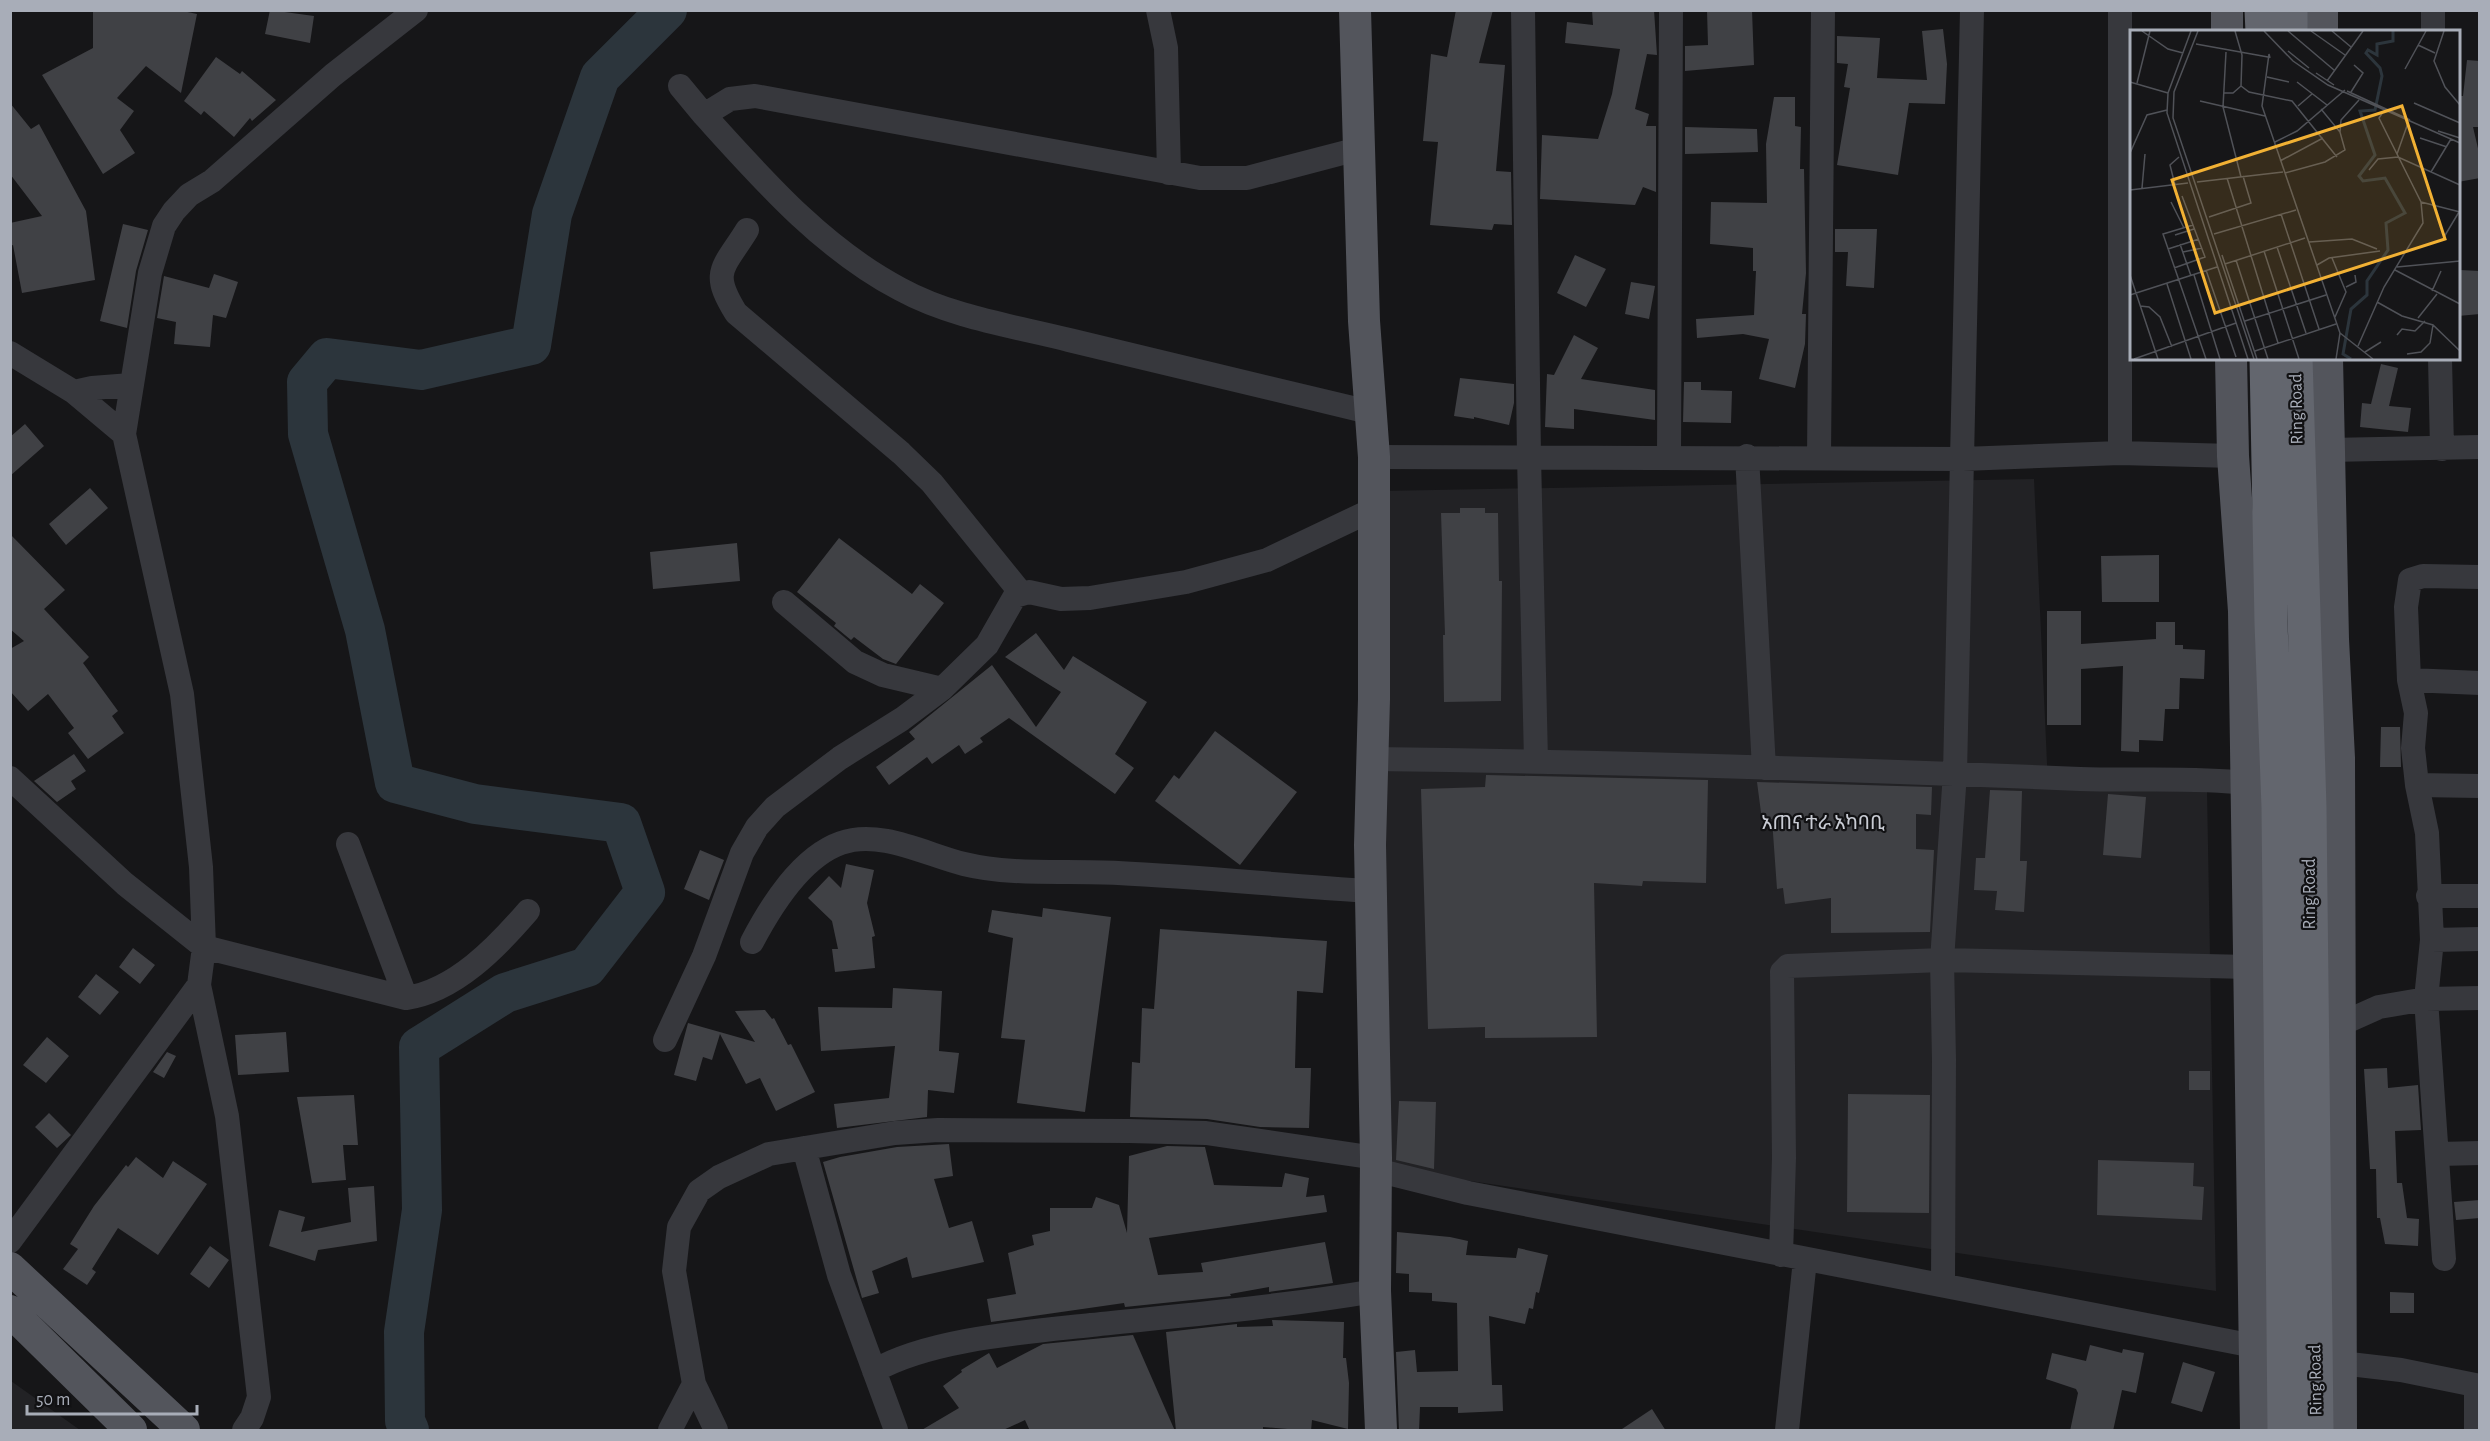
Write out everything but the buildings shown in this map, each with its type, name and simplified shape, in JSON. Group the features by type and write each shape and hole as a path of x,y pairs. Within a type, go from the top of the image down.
{"highway":[{"path":"2261,10 2262,30"},
{"path":"2291,10 2291,30"},
{"name":"Ring Road","path":"2267,360 2298,452 2278,807 2284,1431"},
{"name":"Ring Road","path":"2296,360 2310,808 2317,1431"}],"main road":[{"path":"1355,10 1358,149 1369,411 1374,457 1371,891 1376,1164 1375,1291 1382,1431"},
{"path":"2227,10 2227,30"},
{"path":"2322,10 2322,30"},
{"path":"2231,360 2233,456 2244,611 2256,1431"},
{"path":"2325,360 2298,452 2339,758 2341,1431"},
{"path":"2233,456 2298,452"},
{"path":"10,1268 184,1431"},
{"path":"10,1311 131,1431"}],"street":[{"path":"244,1431 252,1418 259,1397 227,1116 199,985 204,947 201,867 182,693 124,434 150,273 164,226 174,211 189,195 212,181 333,75 416,10"},
{"path":"1158,10 1166,48 1169,173"},
{"path":"1523,10 1536,761"},
{"path":"1669,456 1671,10"},
{"path":"1819,457 1823,10"},
{"path":"1943,1285 1942,960 1955,773 1964,459 1972,10"},
{"path":"2120,10 2120,453"},
{"path":"2433,10 2433,30"},
{"path":"680,86 704,115 786,202 829,242 897,288 915,297 988,320 1369,411"},
{"path":"704,115 730,99 755,96 1200,178 1248,178 1358,149"},
{"path":"747,230 721,271 722,289 736,313 901,453 932,483 1021,593"},
{"path":"10,353 74,392 124,434"},
{"path":"2440,360 2442,449"},
{"path":"74,392 131,385"},
{"path":"2298,452 2480,447"},
{"path":"1374,457 1747,456 1964,459 2120,453 2233,456"},
{"path":"1747,456 1764,768"},
{"path":"665,1040 704,956 742,853 757,827 775,807 840,758 902,719 942,689 987,645 1010,602 1021,593 1038,593 1071,600 1118,595 1186,582 1267,560 1372,510"},
{"path":"2444,1259 2439,1154 2426,999 2432,940 2428,896 2427,833 2417,785 2413,748 2416,713 2409,680 2406,607 2410,580 2423,576 2480,577"},
{"path":"784,602 822,637 855,662 883,675 942,689"},
{"path":"2409,680 2480,683"},
{"path":"1372,759 1536,761 2102,779 2210,779 2247,783"},
{"path":"10,778 125,884 204,947 406,998 425,993 455,978 509,933 528,911"},
{"path":"2417,785 2480,786"},
{"path":"752,942 765,917 796,877 817,856 842,843 867,839 888,842 966,865 999,869 1120,873 1371,891"},
{"path":"348,844 406,998"},
{"path":"2428,896 2480,896"},
{"path":"2432,940 2480,939"},
{"path":"1782,1255 1784,1158 1782,972 1788,966 1942,960 2249,967"},
{"path":"10,1240 199,985"},
{"path":"2341,1024 2379,1007 2426,999 2480,998"},
{"path":"716,1431 694,1384 674,1271 679,1227 685,1212 699,1191 719,1177 769,1154 895,1133 938,1130 1206,1133 1376,1164 1468,1193 2254,1346"},
{"path":"804,1148 839,1275 896,1431"},
{"path":"2439,1154 2480,1153"},
{"path":"1787,1431 1805,1260"},
{"path":"874,1371 890,1362 935,1347 1018,1333 1267,1308 1375,1291"},
{"path":"2341,1363 2401,1370 2478,1386 2476,1431"},
{"path":"670,1431 694,1384"}],"shaded area":[{"path":"2034,479 2048,785 2207,790 2216,1291 1389,1169 1382,491"},
{"path":"11,1381 80,1430 11,1430"}],"waterway":[{"path":"409,1430 405,1421 404,1332 422,1210 419,1047 505,993 587,967 645,892 621,823 475,804 395,783 365,630 308,434 307,382 327,358 421,370 531,345 552,214 600,77 667,10"}],"district":[{"name":"አጠና ተራ አካባቢ","path":"1823,823"}]}
